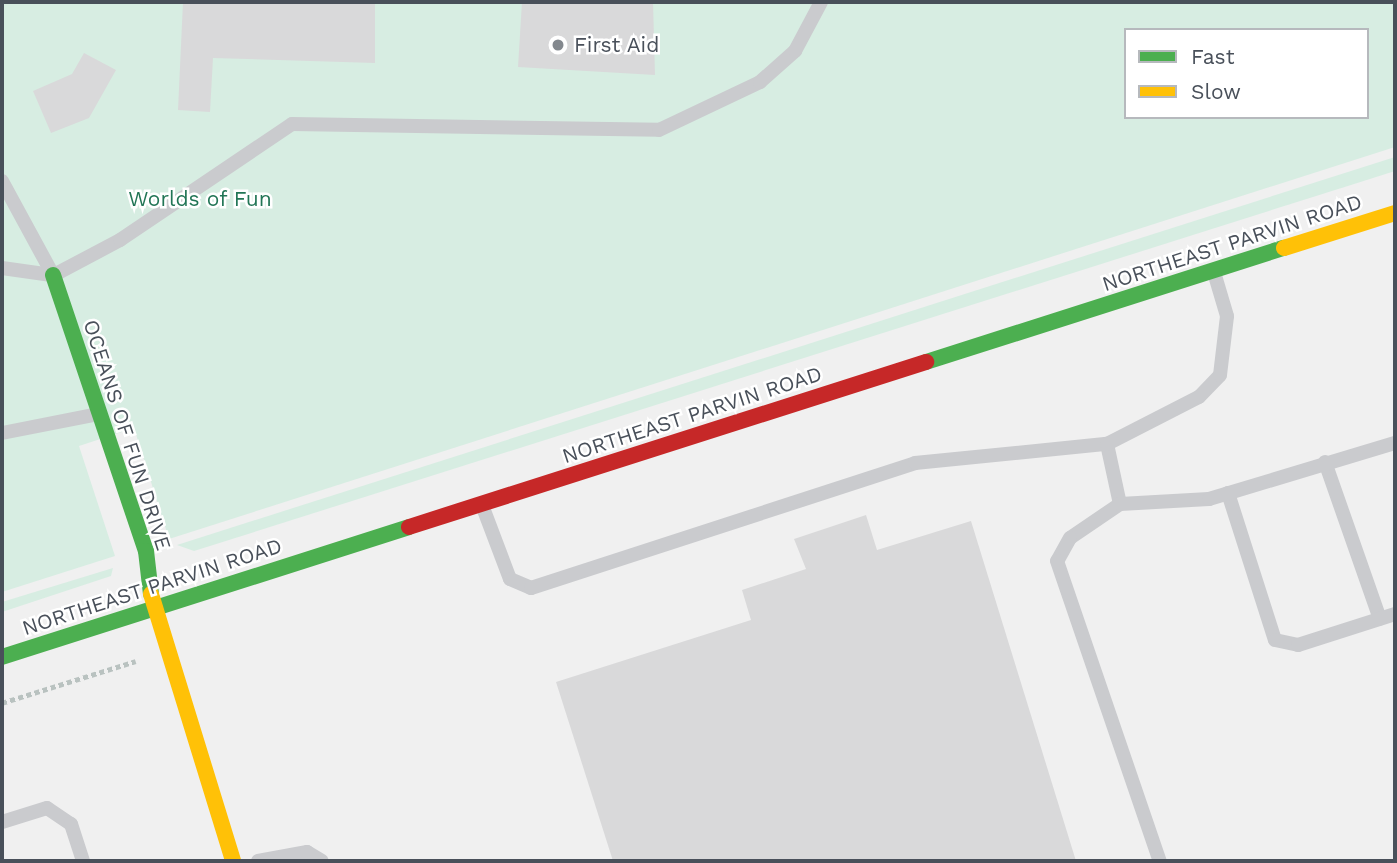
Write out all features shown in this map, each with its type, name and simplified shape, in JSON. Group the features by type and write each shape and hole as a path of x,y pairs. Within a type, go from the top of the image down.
{"street":[{"name":"NORTHEAST PARVIN ROAD","path":"2,657 1395,213"},
{"name":"OCEANS OF FUN DRIVE","path":"53,275 146,551 153,609 233,861"}],"lane":[{"path":"2,268 53,275 120,240 292,124 659,130 760,82 795,51 821,2"},
{"name":"OCEANS OF FUN DRIVE","path":"2,181 53,275"},
{"path":"482,504 510,579 531,588 915,463 1107,444 1199,397 1220,375 1227,316 1213,271"},
{"path":"2,433 99,414"},
{"path":"1160,861 1057,561 1070,538 1120,504 1227,493 1395,443"},
{"path":"1107,444 1120,504"},
{"path":"1325,462 1380,619"},
{"path":"1227,493 1275,640 1298,645 1395,614"},
{"path":"2,822 47,808 71,824 83,861"},
{"path":"258,861 307,852 322,861"}],"path":[{"path":"2,704 167,652"}],"green space":[{"name":"Worlds of Fun","path":"2,2 1395,2 1395,147 169,539 134,428 79,446 115,556 2,592"},
{"path":"1395,157 1395,171 194,551 177,545"},
{"path":"113,568 111,576 2,612 2,602"}],"building":[{"path":"183,2 375,2 375,63 213,58 210,112 178,110"},
{"path":"522,2 653,2 655,75 518,67"},
{"path":"84,53 116,70 89,118 51,133 33,91 72,74"},
{"path":"866,515 877,550 971,521 1076,861 613,861 556,682 751,620 742,590 806,569 794,539"}],"traffic: fast":[{"path":"926,362 1284,248"},
{"path":"53,275 146,551 151,594"},
{"path":"2,657 409,527"}],"traffic: slow":[{"path":"1284,248 1395,213"},
{"path":"151,594 233,861"}],"traffic: jam":[{"path":"409,527 926,362"}],"place":[{"name":"First Aid","path":"558,45"}]}
